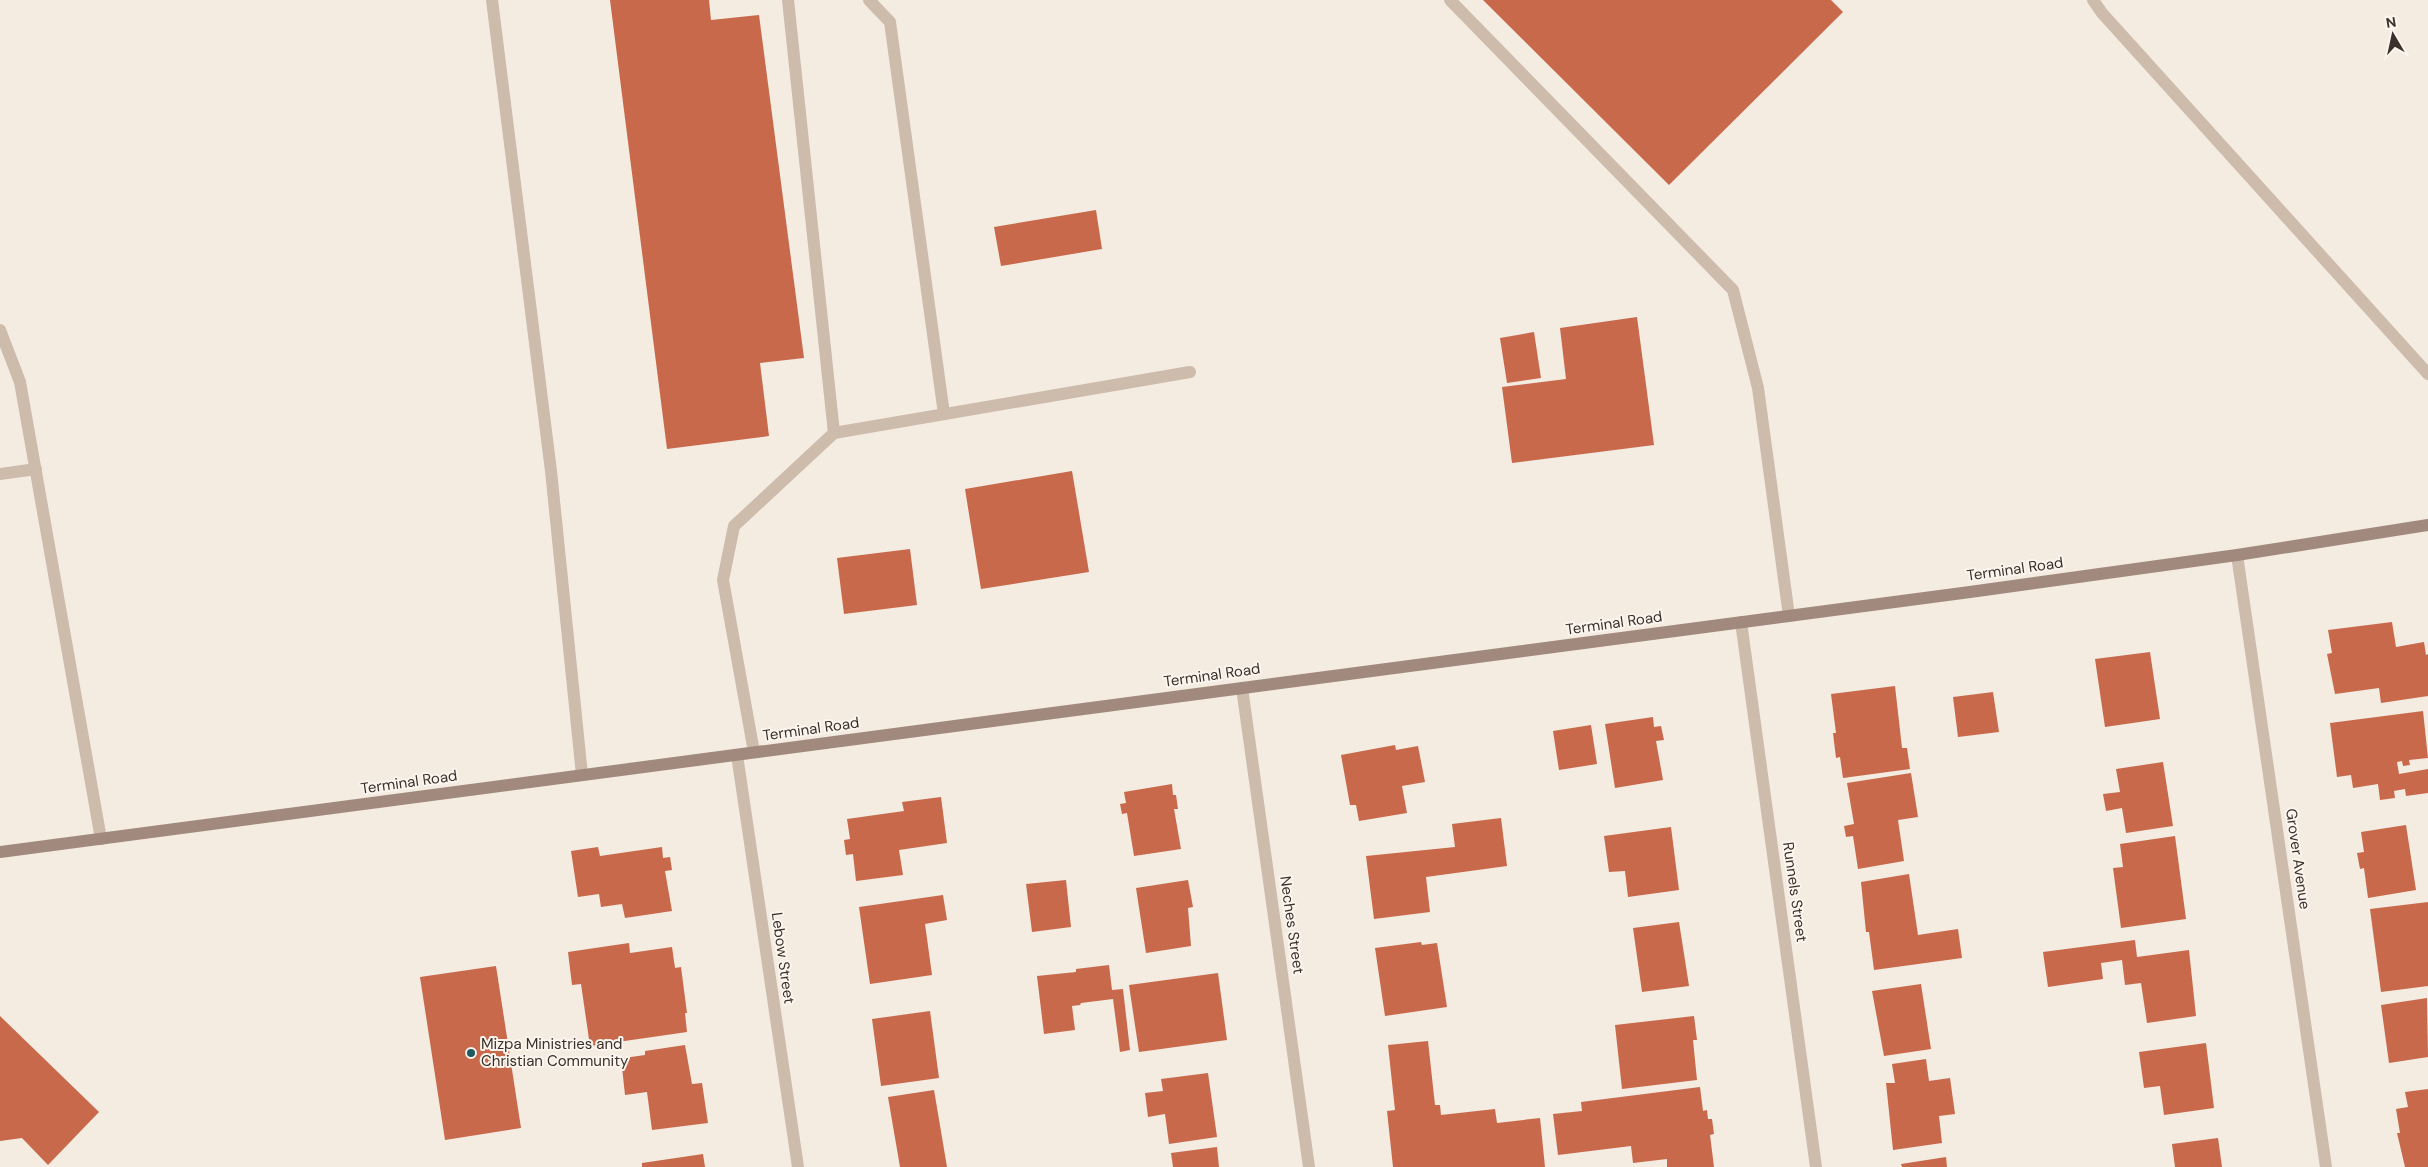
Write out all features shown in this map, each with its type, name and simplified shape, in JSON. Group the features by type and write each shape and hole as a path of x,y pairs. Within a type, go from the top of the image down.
{"main road":[{"name":"Terminal Road","path":"0,852 1789,616 2237,555 2428,525"}],"street":[{"path":"492,0 551,471 582,775"},
{"path":"788,0 834,433"},
{"path":"869,0 890,22 944,414"},
{"path":"1450,0 1733,290 1758,388 1789,616"},
{"path":"2093,0 2102,13 2428,374"},
{"path":"0,330 20,382 101,839"},
{"path":"754,752 723,580 734,526 834,433 1190,372"},
{"path":"0,474 36,469"},
{"name":"Grover Avenue","path":"2237,555 2326,1167"},
{"name":"Runnels Street","path":"1741,622 1816,1167"},
{"name":"Neches Street","path":"1242,688 1309,1167"},
{"name":"Lebow Street","path":"736,755 798,1167"}],"building":[{"path":"610,0 709,0 711,20 759,15 804,358 760,363 769,436 667,449"},
{"path":"1483,0 1831,0 1843,12 1669,185"},
{"path":"1096,210 1102,249 1001,266 994,227"},
{"path":"1637,317 1654,445 1512,463 1502,387 1566,379 1560,328"},
{"path":"1534,332 1541,378 1507,383 1500,338"},
{"path":"1072,471 1089,572 981,589 965,489"},
{"path":"910,549 917,605 844,614 837,558"},
{"path":"2392,622 2396,647 2424,642 2426,655 2428,654 2428,696 2381,703 2379,688 2335,694 2327,654 2332,653 2328,630"},
{"path":"2150,652 2160,719 2105,727 2095,659"},
{"path":"1895,686 1902,748 1907,748 1910,769 1843,778 1840,757 1836,758 1833,733 1836,733 1831,694"},
{"path":"1993,692 1999,732 1958,737 1953,697"},
{"path":"2423,711 2428,758 2409,760 2410,765 2403,766 2402,761 2397,762 2399,774 2428,769 2428,793 2406,796 2405,789 2394,791 2395,798 2380,800 2378,784 2353,788 2351,775 2337,777 2330,723"},
{"path":"1653,717 1654,727 1661,726 1664,740 1656,741 1663,780 1615,788 1605,724"},
{"path":"1591,725 1597,764 1559,770 1553,731"},
{"path":"1395,745 1396,750 1418,746 1425,782 1402,786 1407,813 1359,821 1356,805 1350,805 1341,755"},
{"path":"2163,762 2173,826 2126,833 2122,808 2106,811 2103,794 2120,792 2116,769"},
{"path":"1911,773 1918,817 1898,820 1904,861 1858,869 1853,836 1846,837 1844,826 1854,824 1847,783"},
{"path":"1172,784 1173,795 1176,795 1178,809 1174,809 1181,849 1134,856 1127,813 1122,814 1120,804 1126,803 1124,792"},
{"path":"941,797 947,843 899,850 903,875 856,881 853,854 846,855 844,840 850,839 847,819 904,811 902,802"},
{"path":"1501,818 1507,866 1426,877 1430,912 1374,919 1366,856 1455,847 1452,824"},
{"path":"2406,825 2416,890 2368,898 2364,868 2360,869 2357,853 2364,852 2361,832"},
{"path":"1671,827 1679,890 1628,897 1625,871 1609,872 1604,836"},
{"path":"2175,836 2186,919 2121,928 2113,868 2123,867 2120,844"},
{"path":"598,847 600,856 662,847 663,858 670,857 672,870 665,871 672,911 625,918 622,904 601,907 599,894 578,897 571,851"},
{"path":"1909,874 1918,935 1958,929 1962,958 1874,970 1869,932 1866,932 1861,882"},
{"path":"1066,880 1071,927 1032,932 1026,884"},
{"path":"1188,880 1193,907 1188,908 1191,946 1146,953 1136,888"},
{"path":"943,895 947,920 925,924 932,975 870,984 859,907"},
{"path":"2428,902 2428,986 2381,992 2370,909"},
{"path":"1679,922 1689,986 1642,992 1633,928"},
{"path":"2135,940 2137,957 2189,950 2196,1016 2147,1023 2141,983 2125,985 2122,960 2101,963 2103,979 2048,987 2043,952"},
{"path":"1421,942 1422,945 1437,943 1447,1007 1385,1016 1375,948"},
{"path":"629,943 630,953 672,947 675,968 681,967 687,1013 685,1013 687,1032 590,1046 581,984 572,985 568,952"},
{"path":"1109,965 1112,990 1123,989 1130,1050 1120,1052 1113,999 1072,1006 1075,1030 1044,1034 1037,976 1076,972 1076,969"},
{"name":"Mizpa Ministries and Christian Community","path":"496,966 521,1128 445,1140 420,977"},
{"path":"1218,973 1227,1040 1139,1052 1129,985"},
{"path":"1921,984 1931,1049 1884,1056 1872,991"},
{"path":"2427,998 2428,1057 2389,1063 2381,1005"},
{"path":"930,1011 939,1078 881,1086 872,1019"},
{"path":"0,1016 99,1112 48,1165 22,1138 0,1141"},
{"path":"1694,1016 1697,1040 1693,1040 1697,1080 1622,1089 1615,1025"},
{"path":"1428,1041 1435,1105 1440,1105 1441,1115 1495,1109 1497,1123 1540,1118 1545,1167 1393,1167 1387,1111 1395,1110 1388,1045"},
{"path":"2206,1043 2214,1108 2164,1115 2160,1086 2144,1088 2139,1052"},
{"path":"685,1045 692,1084 702,1083 708,1123 652,1130 647,1092 625,1095 622,1067 625,1066 624,1058 645,1055 645,1051"},
{"path":"1926,1059 1929,1081 1950,1078 1955,1114 1939,1116 1942,1143 1893,1150 1886,1083 1895,1083 1892,1064"},
{"path":"1208,1073 1217,1137 1169,1144 1165,1114 1148,1117 1145,1093 1163,1091 1161,1079"},
{"path":"1700,1087 1703,1111 1707,1110 1708,1119 1712,1119 1714,1134 1710,1135 1714,1167 1667,1167 1667,1159 1633,1163 1631,1146 1558,1155 1553,1114 1582,1111 1581,1102"},
{"path":"2428,1089 2428,1167 2405,1167 2397,1133 2400,1133 2396,1109 2408,1107 2405,1092"},
{"path":"934,1090 947,1167 900,1167 888,1097"},
{"path":"2218,1138 2222,1167 2175,1167 2172,1144"},
{"path":"1217,1147 1219,1167 1173,1167 1171,1153"},
{"path":"703,1154 705,1167 642,1167 642,1163"},
{"path":"1946,1157 1947,1167 1902,1167 1901,1164"}],"place":[{"name":"Mizpa Ministries and Christian Community","path":"471,1053"}]}
